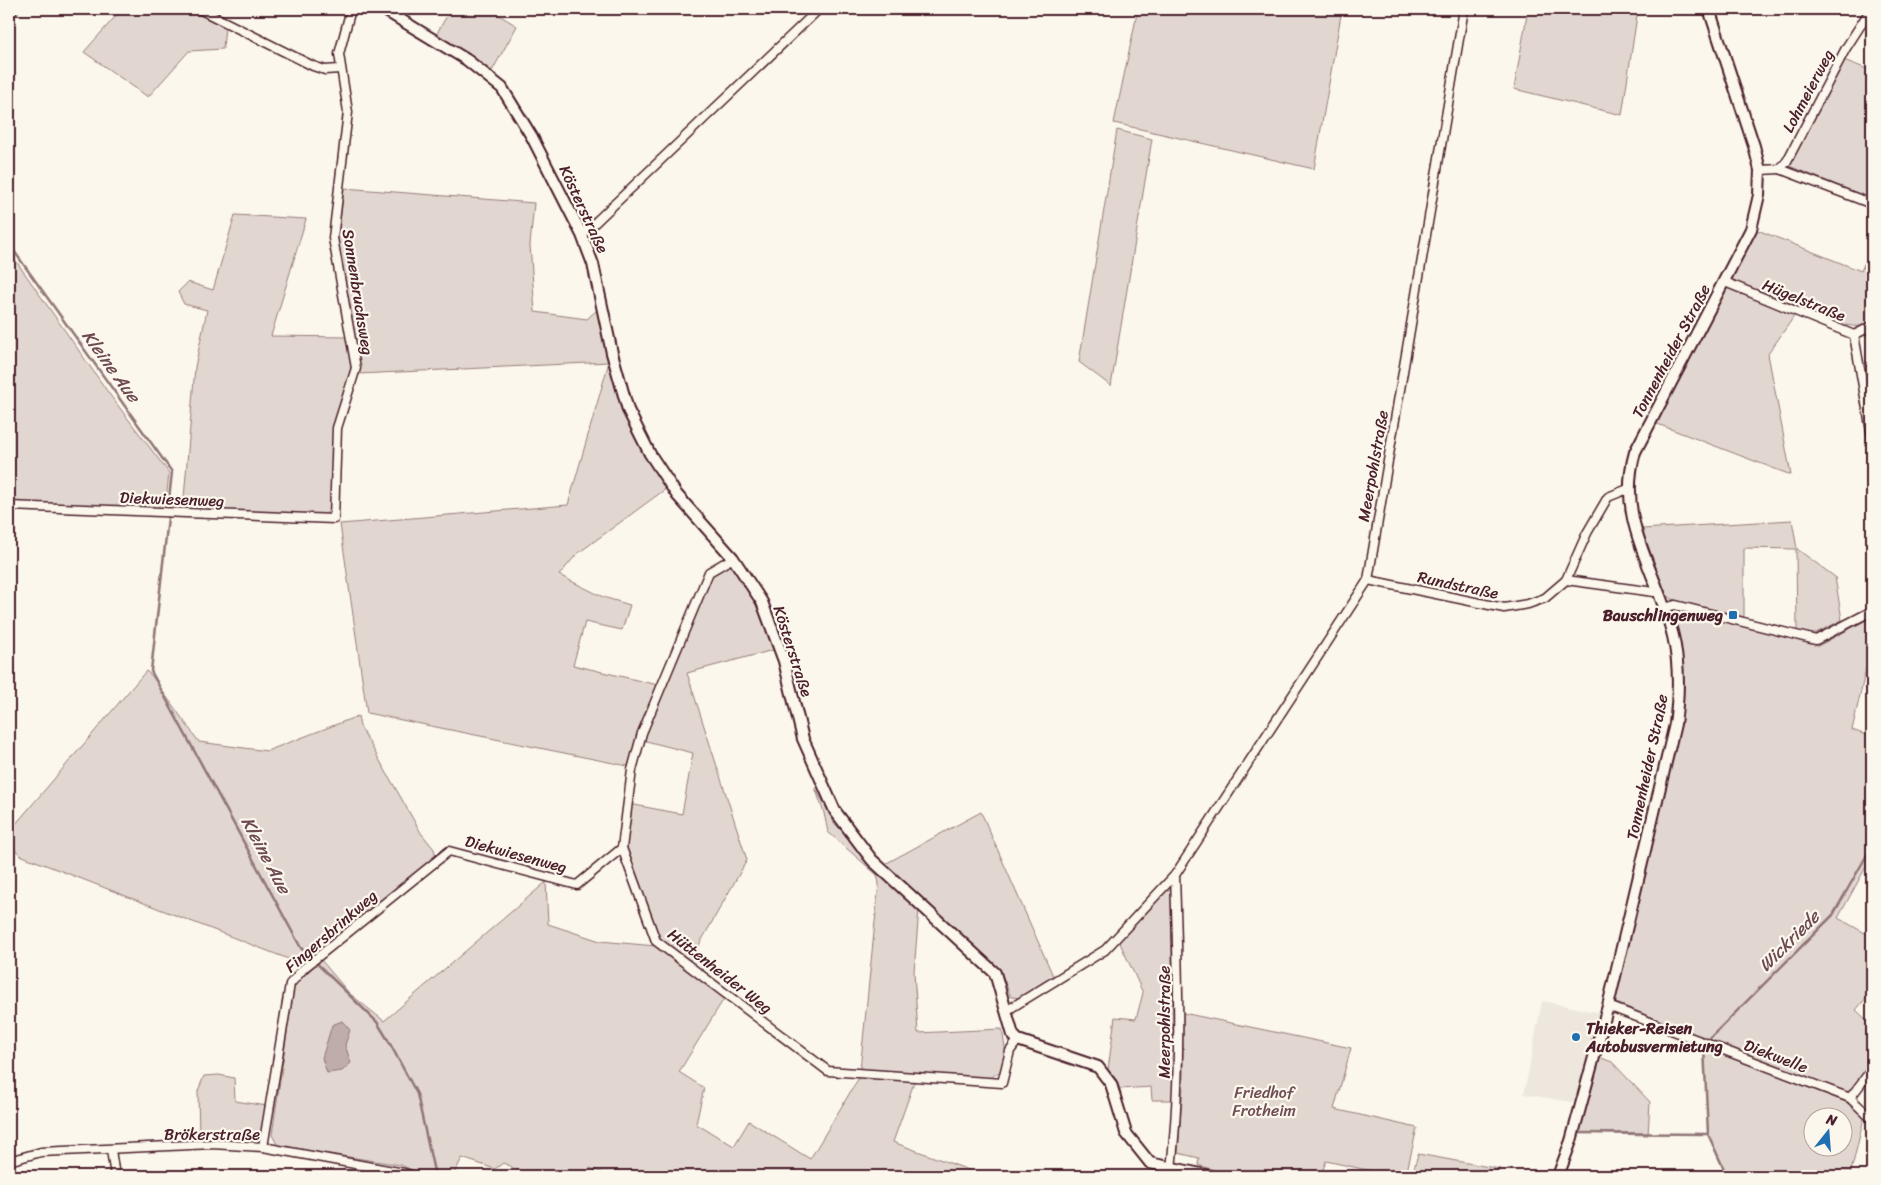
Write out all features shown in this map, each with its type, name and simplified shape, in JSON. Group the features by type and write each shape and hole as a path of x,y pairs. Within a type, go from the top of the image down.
{"main road":[{"name":"Kösterstraße","path":"383,9 467,60 502,88 532,137 582,235 593,264 612,353 628,410 650,454 677,495 733,558 762,602 784,661 803,739 835,811 872,860 995,973 1013,1035 1018,1040"},
{"name":"Tonnenheider Straße","path":"1558,1176 1571,1141 1608,1006 1675,724 1678,698 1678,667 1673,636 1635,528 1628,489 1629,471 1634,452 1725,282 1751,229 1759,195 1760,170 1754,146 1709,9"},
{"path":"1018,1040 1098,1067 1111,1084 1126,1133 1150,1163 1169,1173 1210,1176"}],"street":[{"path":"9,13 14,9"},
{"path":"199,9 313,66 325,70 340,69"},
{"name":"Sonnenbruchsweg","path":"334,519 337,428 356,368 333,238 348,112 347,95 340,69 339,54 351,9"},
{"path":"582,235 820,9"},
{"name":"Meerpohlstraße","path":"1006,1011 1105,950 1175,874 1368,580 1464,9"},
{"name":"Lohmeierweg","path":"1780,169 1846,48 1871,9"},
{"path":"1760,170 1780,169 1872,204"},
{"name":"Hügelstraße","path":"1725,282 1854,335 1872,326"},
{"path":"1854,335 1872,437"},
{"name":"Rundstraße","path":"1368,580 1504,608 1528,604 1545,598 1566,580 1587,533 1608,498 1628,489"},
{"name":"Diekwiesenweg","path":"9,506 334,519"},
{"name":"Hüttenheider Weg","path":"733,558 709,572 642,733 632,770 622,848 656,941 828,1071 1002,1083 1010,1050 1018,1040"},
{"path":"1566,580 1654,592 1658,590"},
{"path":"1664,608 1675,605 1816,640 1872,611"},
{"name":"Diekwiesenweg","path":"449,851 577,885 622,848"},
{"name":"Fingersbrinkweg","path":"263,1147 290,984 304,968 449,851"},
{"name":"Meerpohlstraße","path":"1169,1173 1178,1107 1179,1016 1175,874"},
{"name":"Diekwelle","path":"1608,1006 1850,1098 1872,1119"},
{"path":"1850,1098 1872,1069"},
{"name":"Brökerstraße","path":"9,1161 41,1152 212,1144 263,1147 404,1172 413,1176"},
{"path":"111,1150 115,1176"}],"shaded area":[{"path":"1542,1001 1601,1013 1577,1103 1524,1094"},
{"path":"342,1021 350,1030 345,1045 351,1063 342,1071 327,1073 322,1058 332,1025"}],"green space":[{"path":"122,9 208,9 228,20 225,26 223,49 189,51 148,97 84,52"},
{"path":"451,9 489,9 517,26 492,71 438,37 438,31"},
{"path":"1138,9 1342,9 1314,169 1114,123"},
{"path":"1528,9 1638,9 1622,115 1514,89"},
{"path":"1844,60 1872,71 1872,199 1789,166"},
{"path":"1117,130 1152,139 1111,386 1079,362"},
{"path":"344,188 534,203 530,245 535,312 587,319 599,308 609,362 358,374 338,238"},
{"path":"235,215 306,219 271,336 348,337 351,369 334,426 333,505 325,515 183,510 195,367 207,310 184,304 178,292 188,282 213,290"},
{"path":"1755,229 1861,271 1872,246 1872,317 1869,321 1861,326 1846,325 1731,281"},
{"path":"9,251 110,395 169,473 165,510 9,504"},
{"path":"1726,288 1795,315 1768,354 1791,475 1655,423"},
{"path":"609,362 624,409 667,488 577,554 559,575 603,597 630,605 622,630 585,622 573,665 662,686 640,731 628,766 367,713 340,524 568,505"},
{"path":"1792,520 1797,549 1835,577 1842,620 1814,634 1797,631 1796,549 1744,548 1744,617 1672,599 1666,594 1642,529"},
{"path":"733,560 760,603 777,649 687,673 747,860 690,961 659,940 627,848 629,804 682,814 693,753 642,740 710,574"},
{"path":"1685,610 1818,646 1872,617 1872,642 1852,730 1872,737 1872,856 1838,918 1872,937 1872,991 1856,1010 1872,1025 1872,1065 1848,1096 1614,1002 1680,725 1683,682 1675,635 1675,618 1677,612"},
{"path":"146,671 151,675 199,742 267,751 358,716 360,726 421,833 434,849 436,857 304,965 20,855 9,843 9,832"},
{"path":"815,787 835,824 919,908 914,972 918,1033 1002,1029 1006,1054 1002,1070 990,1078 860,1070 879,883 877,875 828,832"},
{"path":"981,812 1054,978 1021,998 1011,997 1000,970 885,864"},
{"path":"546,882 548,924 600,941 656,946 725,997 679,1072 704,1088 696,1124 734,1146 749,1121 810,1159 860,1076 915,1080 893,1142 985,1176 611,1176 590,1168 588,1176 532,1176 503,1163 495,1169 462,1158 453,1176 425,1176 401,1165 278,1146 272,1135 294,985 321,960 349,993 384,1021"},
{"path":"1165,890 1171,891 1174,1100 1152,1100 1151,1087 1120,1089 1116,1079 1108,1070 1115,1017 1136,1019 1143,993 1119,941"},
{"name":"Friedhof Frotheim","path":"1183,1013 1351,1048 1334,1109 1417,1128 1406,1175 1395,1176 1326,1161 1321,1176 1233,1176 1198,1165 1199,1158 1178,1153 1183,1087"},
{"path":"1704,1048 1846,1102 1853,1108 1804,1108 1804,1158 1854,1158 1854,1109 1864,1118 1850,1176 1726,1176 1708,1134"},
{"path":"1599,1057 1612,1062 1650,1102 1648,1135 1578,1133"},
{"path":"219,1075 234,1078 235,1101 267,1106 263,1136 257,1142 199,1138 198,1091 204,1076"},
{"path":"1418,1154 1500,1169 1496,1176 1412,1176"}],"waterway":[{"name":"Kleine Aue","path":"9,244 172,472 168,508"},
{"name":"Kleine Aue","path":"168,518 151,671 301,948 377,1022 388,1040 417,1094 435,1176"},
{"name":"Wickriede","path":"1707,1041 1833,915 1872,846"},
{"name":"Wickriede","path":"1704,1047 1708,1134 1727,1176"},
{"path":"1579,1133 1708,1134"}],"place":[{"name":"Bauschlingenweg","path":"1733,615"},
{"name":"Thieker-Reisen Autobusvermietung","path":"1576,1037"}]}
